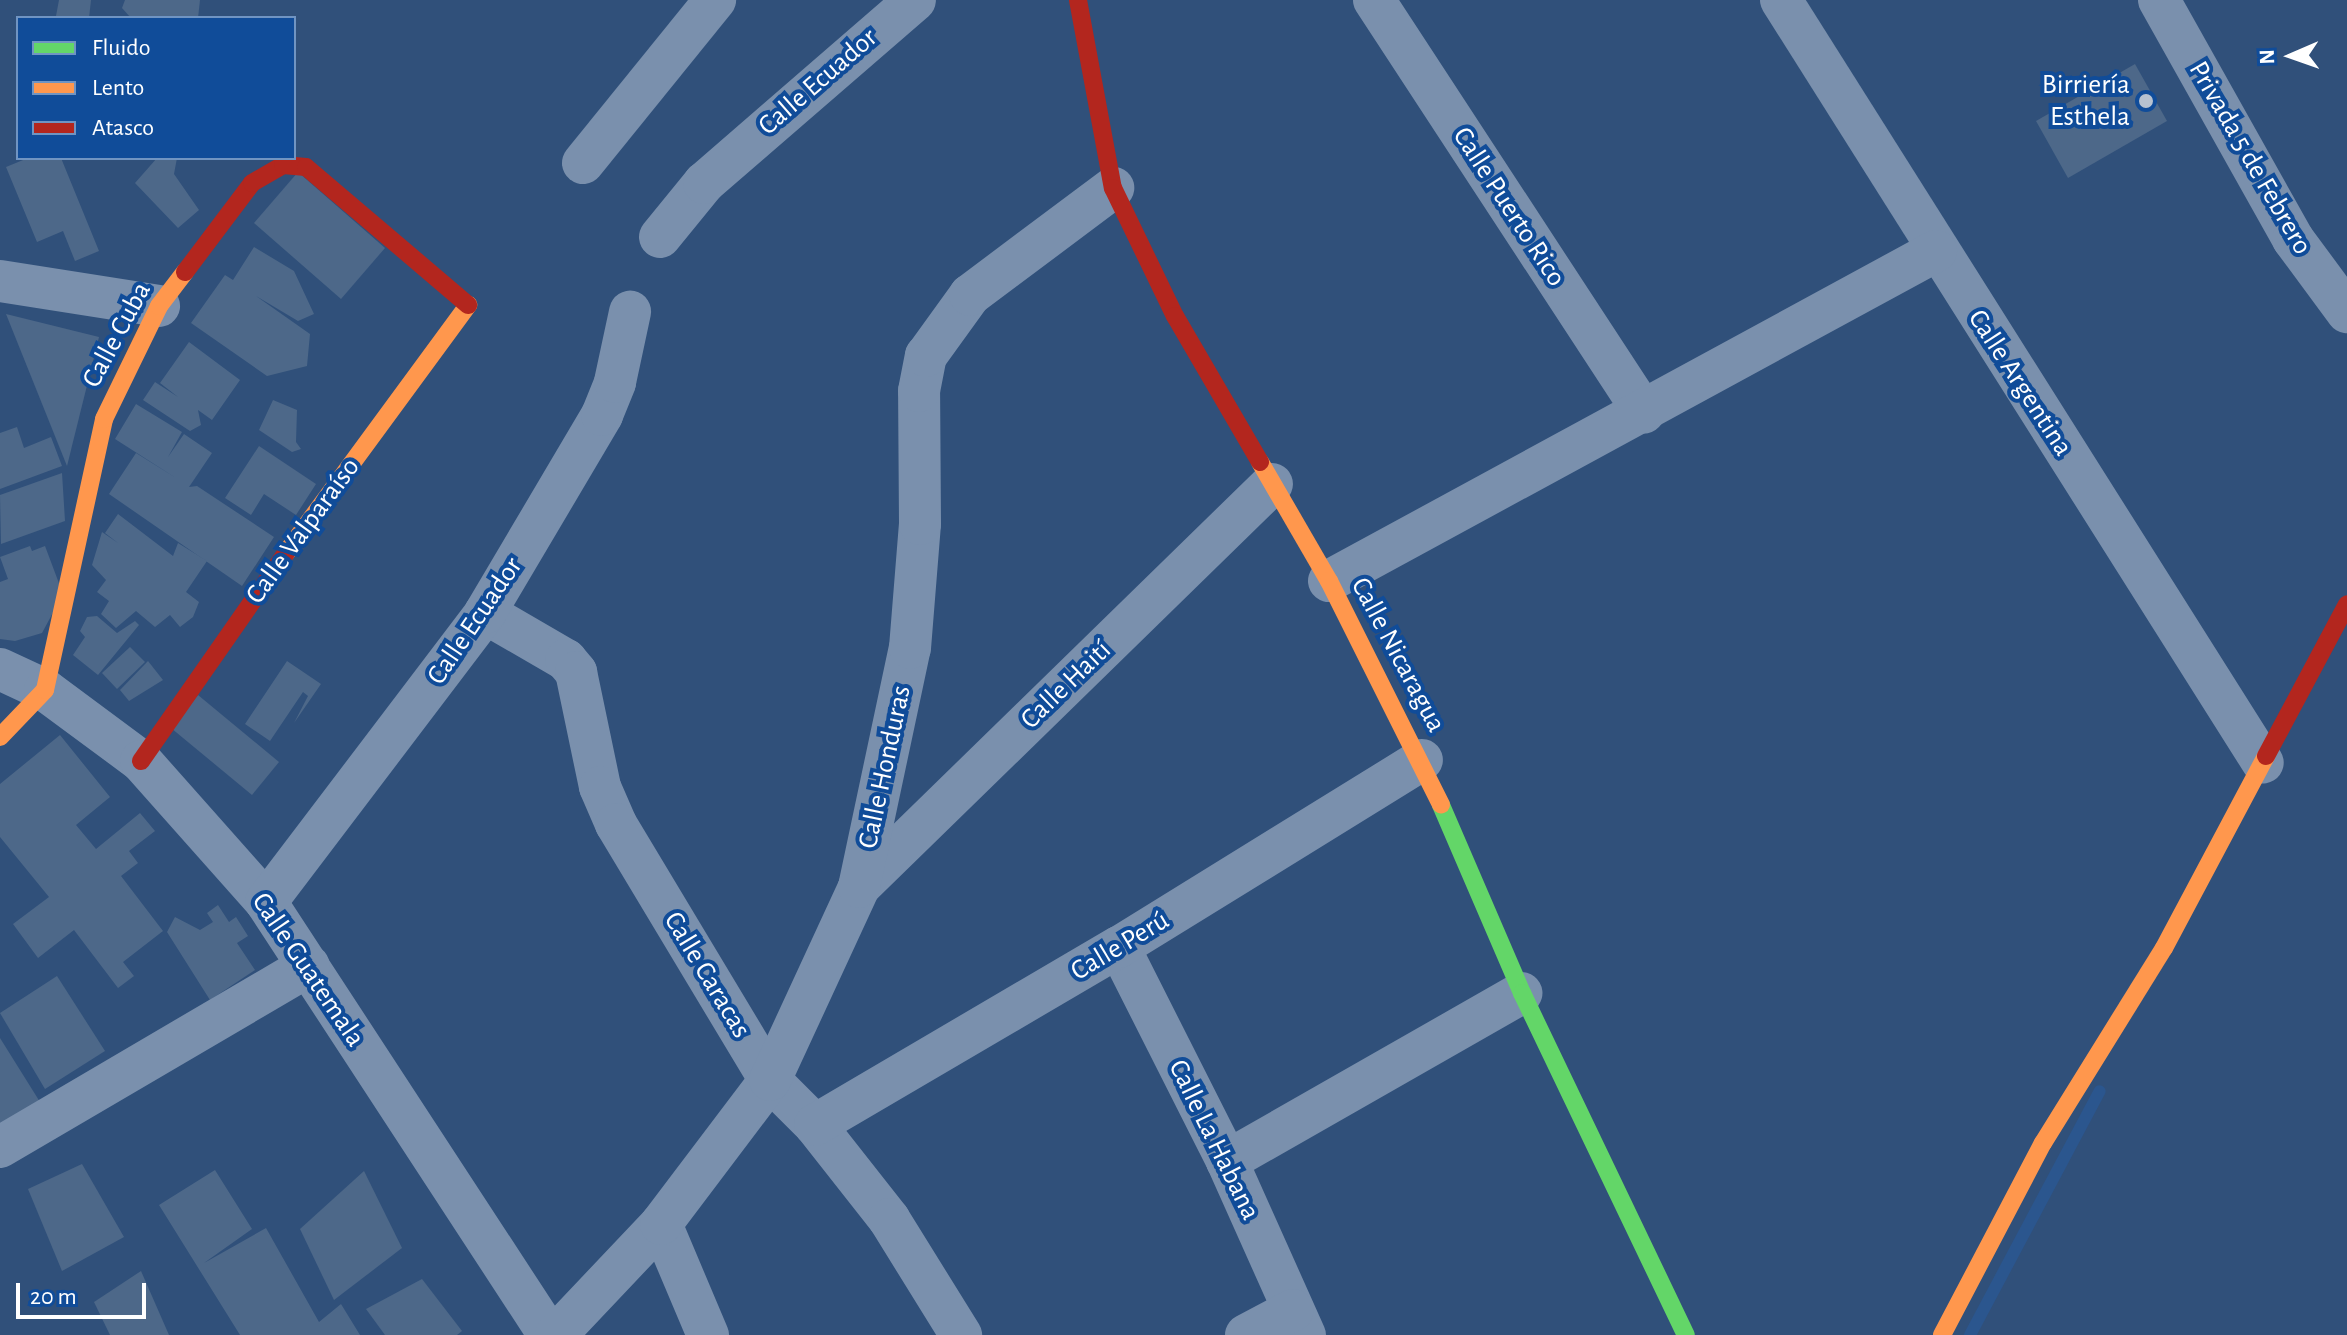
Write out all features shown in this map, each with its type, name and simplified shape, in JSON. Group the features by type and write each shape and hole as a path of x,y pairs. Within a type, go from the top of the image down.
{"street":[{"path":"583,163 715,0"},
{"name":"Calle Ecuador","path":"660,237 680,208 737,153 915,0"},
{"name":"Calle Nicaragua","path":"1078,0 1113,188 1175,316 1329,581 1422,760 1522,993 1686,1335"},
{"name":"Calle Puerto Rico","path":"1374,0 1644,413"},
{"name":"Calle Argentina","path":"1781,0 1936,251 2263,763"},
{"name":"Privada 5 de Febrero","path":"2159,0 2293,239 2347,312"},
{"name":"Calle Cuba","path":"45,690 104,419 159,306 252,183 283,165 306,167 469,304"},
{"name":"Calle Honduras","path":"556,1335 661,1224 770,1080 859,887 910,648 920,524 919,391 926,356 942,327 970,295 1113,188"},
{"path":"1329,581 1644,413 1936,251"},
{"path":"0,281 159,306"},
{"name":"Calle Valparaíso","path":"141,761 245,608 469,304"},
{"name":"Calle Ecuador","path":"266,902 485,613 602,415 615,382 630,312"},
{"name":"Calle Haití","path":"859,887 1272,484"},
{"path":"1942,1335 2043,1143 2164,948 2347,604"},
{"name":"Calle Caracas","path":"485,613 566,660 576,672 600,787 616,824 770,1080 815,1125 889,1219 961,1335"},
{"name":"Calle Guatemala","path":"0,669 45,690 141,761 266,902 549,1335"},
{"path":"0,737 45,690"},
{"name":"Calle Perú","path":"815,1125 1119,947 1422,760"},
{"name":"Calle La Habana","path":"1119,947 1227,1161 1299,1323"},
{"path":"0,1147 309,966"},
{"path":"1227,1161 1522,993"},
{"path":"661,1224 708,1335"},
{"path":"1246,1335 1299,1323"}],"building":[{"path":"59,0 91,0 89,16 56,16"},
{"path":"125,0 200,0 198,16 129,16 122,8"},
{"path":"2135,64 2167,121 2068,178 2036,121"},
{"path":"23,160 62,160 99,251 75,261 63,231 37,242 6,167"},
{"path":"155,160 177,160 174,174 199,210 178,228 135,183"},
{"path":"298,172 385,248 341,299 254,223"},
{"path":"254,247 294,271 314,314 298,321 256,296 310,334 307,366 267,376 191,323 225,275 233,280"},
{"path":"6,314 99,337 67,466"},
{"path":"189,342 240,380 212,420 198,410 201,425 190,431 143,400 155,382 178,397 160,383"},
{"path":"273,400 297,410 296,442 301,449 292,452 259,430"},
{"path":"136,404 182,432 168,457 184,434 212,453 189,487 197,486 274,537 242,586 109,494 136,453 176,478 115,439"},
{"path":"17,427 24,448 51,437 62,466 0,489 0,433"},
{"path":"259,446 316,484 296,515 264,494 251,515 225,498"},
{"path":"62,473 65,521 1,544 0,495"},
{"path":"118,514 173,556 178,543 207,561 186,592 199,602 193,617 180,627 170,615 155,627 136,611 116,628 101,614 109,601 97,592 106,580 92,565 102,532 118,543 105,533"},
{"path":"30,546 32,551 45,546 63,594 42,633 15,641 0,639 0,582 8,579 0,557"},
{"path":"97,616 117,633 135,621 139,625 98,675 73,655 85,637 80,631 87,617"},
{"path":"130,647 145,662 117,689 102,673"},
{"path":"148,661 163,680 129,701 120,690"},
{"path":"287,661 321,684 294,723 308,696 303,692 270,741 245,724"},
{"path":"198,695 279,762 252,795 171,728"},
{"path":"60,735 110,797 76,825 96,849 140,813 155,831 129,851 138,863 121,876 163,931 123,962 134,976 118,988 74,930 38,958 13,924 49,897 0,837 0,784"},
{"path":"218,905 229,922 236,917 248,936 237,943 255,970 210,1000 167,932 175,917 200,930 213,922 207,913"},
{"path":"57,976 105,1051 45,1089 0,1013"},
{"path":"0,1038 40,1102 0,1128"},
{"path":"82,1164 124,1237 62,1271 28,1189"},
{"path":"215,1170 252,1229 204,1263 266,1228 319,1322 341,1304 360,1335 240,1335 159,1205"},
{"path":"364,1171 402,1248 334,1300 300,1229"},
{"path":"141,1271 169,1335 110,1335 94,1302"},
{"path":"422,1279 462,1331 457,1335 385,1335 366,1309"}],"waterway":[{"path":"1970,1335 2100,1091"}],"traffic: fast":[{"path":"1441,805 1522,993 1686,1335"}],"traffic: slow":[{"path":"0,737 45,690 104,419 159,306 185,272"},
{"path":"286,553 468,305"},
{"path":"1260,462 1329,581 1441,805"},
{"path":"1942,1335 2043,1143 2164,948 2266,756"}],"traffic: jam":[{"path":"1078,0 1113,188 1175,316 1260,462"},
{"path":"185,272 252,183 283,165 306,167 468,305"},
{"path":"141,761 286,553"},
{"path":"2266,756 2347,604"}],"place":[{"name":"Birriería Esthela","path":"2146,101"}]}
